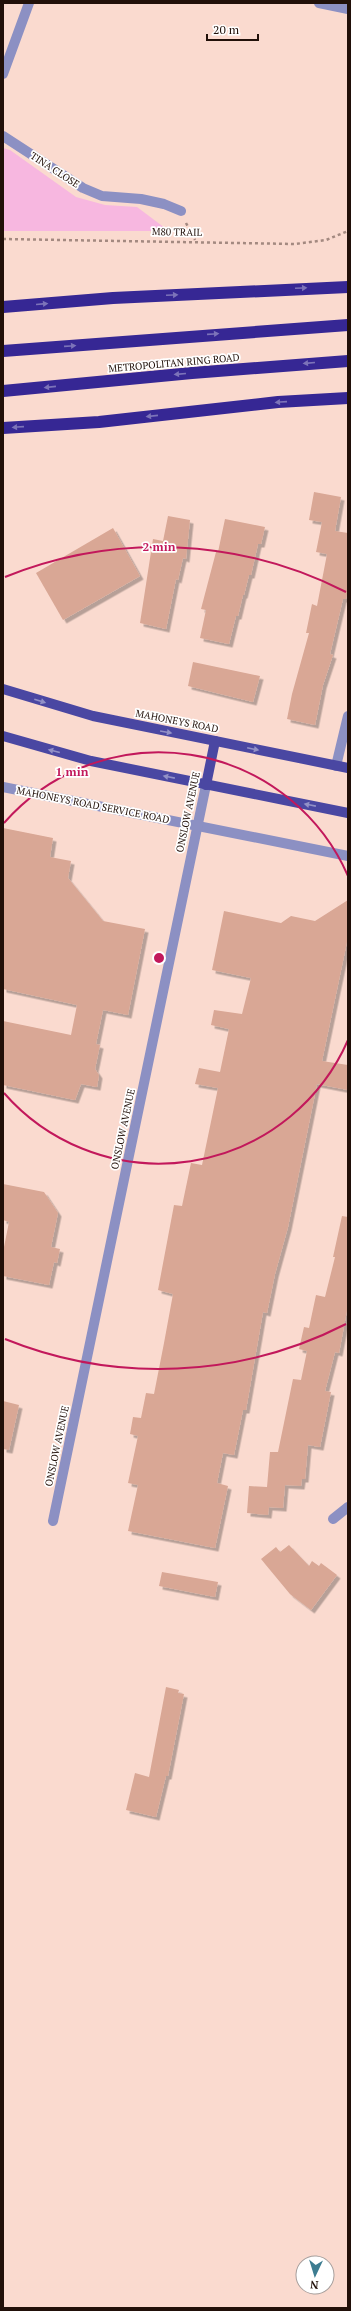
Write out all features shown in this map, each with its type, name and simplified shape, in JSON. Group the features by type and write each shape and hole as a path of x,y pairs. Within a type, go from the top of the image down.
{"highway":[{"path":"3,307 113,298 348,287"},
{"path":"3,351 348,325"},
{"name":"METROPOLITAN RING ROAD","path":"3,391 192,373 348,361"},
{"path":"3,428 99,422 278,402 348,398"}],"main road":[{"name":"MAHONEYS ROAD","path":"3,689 93,716 348,768"},
{"path":"3,736 91,761 348,813"},
{"name":"ONSLOW AVENUE","path":"206,785 215,741"}],"street":[{"path":"3,74 29,3"},
{"path":"319,3 348,9"},
{"name":"TINA CLOSE","path":"3,136 82,188 102,196 141,199 164,204 181,211"},
{"path":"336,766 348,716"},
{"name":"ONSLOW AVENUE","path":"53,1521 206,785"},
{"name":"MAHONEYS ROAD SERVICE ROAD","path":"3,787 348,856"},
{"path":"333,1519 348,1507"}],"path":[{"path":"181,211 195,240"},
{"name":"M80 TRAIL","path":"3,239 195,240 295,244 326,240 348,230"}],"shaded area":[{"path":"3,148 10,150 76,197 105,205 137,207 169,231 3,231"}],"building":[{"path":"314,492 341,497 335,531 348,533 348,587 346,599 343,599 330,654 333,655 323,685 315,725 287,719 292,694 309,633 306,633 312,604 317,606 327,554 316,552 322,522 309,520"},
{"path":"168,516 190,520 186,559 183,558 178,580 176,579 166,629 140,623 153,539 163,541"},
{"path":"225,519 265,527 261,544 258,544 251,575 249,575 229,644 200,638 206,610 201,609 216,552 218,552"},
{"path":"113,528 140,576 63,620 36,573"},
{"path":"193,662 260,676 253,702 188,686"},
{"path":"3,828 53,838 50,857 71,861 68,878 103,921 145,929 128,1015 103,1010 96,1044 100,1045 95,1069 99,1075 97,1087 81,1084 75,1100 3,1085 3,1021 71,1035 77,1005 3,989"},
{"path":"348,900 348,937 322,1061 348,1065 348,1090 317,1084 288,1227 275,1274 267,1313 263,1312 246,1410 243,1410 234,1455 223,1453 217,1483 228,1486 215,1548 128,1531 138,1485 128,1483 138,1436 130,1434 133,1417 141,1418 146,1393 154,1394 164,1343 173,1294 158,1290 174,1205 182,1206 191,1163 202,1165 218,1088 195,1084 199,1068 220,1072 229,1029 211,1025 214,1010 242,1014 251,978 212,970 224,911 281,923 291,916 315,921"},
{"path":"3,1184 44,1192 58,1213 51,1247 60,1249 57,1263 54,1262 49,1285 3,1276 3,1252 9,1222 3,1220"},
{"path":"342,1216 348,1217 348,1305 339,1353 335,1352 325,1391 331,1392 320,1447 308,1445 305,1479 302,1479 301,1486 285,1485 283,1508 269,1507 268,1515 247,1513 249,1486 267,1487 270,1452 278,1452 293,1379 301,1380 307,1351 299,1349 304,1327 309,1328 316,1295 325,1297 335,1257 333,1257"},
{"path":"3,1401 19,1405 9,1450 3,1449"},
{"path":"289,1545 309,1566 312,1561 319,1566 321,1563 337,1575 311,1610 290,1594 261,1559 276,1547 280,1552"},
{"path":"162,1572 218,1582 215,1597 159,1586"},
{"path":"166,1687 179,1690 178,1693 184,1694 168,1776 166,1776 156,1817 126,1810 135,1773 149,1777"}]}
